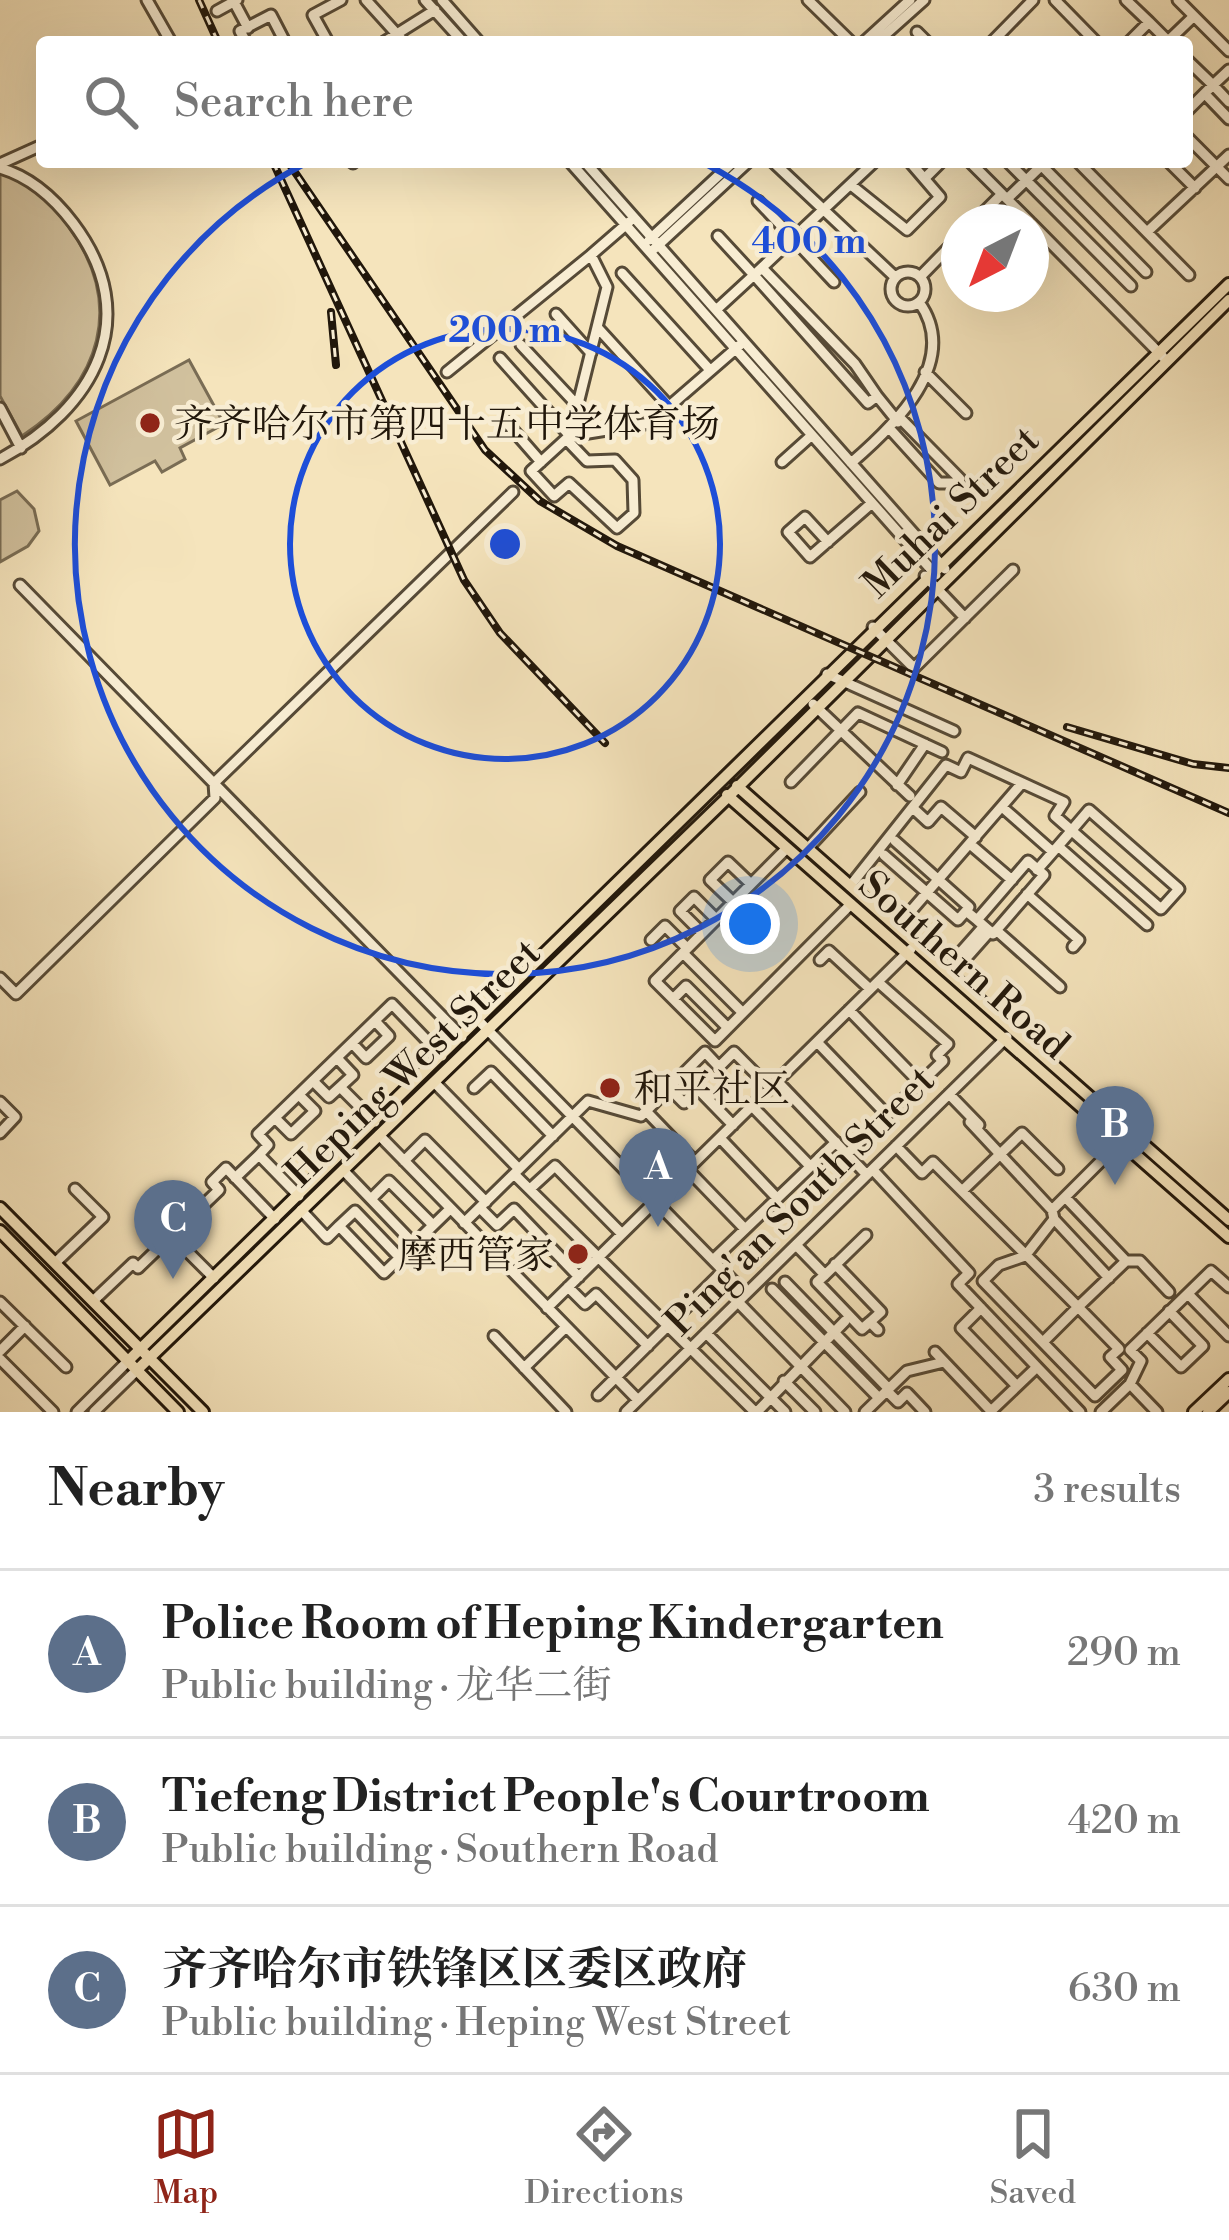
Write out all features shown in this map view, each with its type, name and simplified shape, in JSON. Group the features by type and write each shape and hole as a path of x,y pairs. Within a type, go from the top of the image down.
{"main road":[{"name":"Muhai Street","path":"720,780 873,627 937,575 1162,357 1229,284"},
{"name":"Muhai Street","path":"1162,357 1229,300"},
{"name":"Muhai Street","path":"733,792 884,638 937,575"},
{"name":"Southern Road","path":"720,780 851,904 948,972 1120,1142 1229,1237"},
{"name":"Heping West Street","path":"132,1365 298,1196 434,1082 483,1025 720,780"},
{"name":"Southern Road","path":"733,792 808,848 1010,1035 1229,1220"},
{"name":"Heping West Street","path":"144,1353 343,1170 442,1056 483,1025 733,792"},
{"path":"0,1208 202,1412"},
{"path":"0,1232 178,1412"},
{"path":"1194,1412 1229,1379"},
{"path":"1208,1412 1229,1392"}],"street":[{"path":"147,0 168,36"},
{"path":"325,36 313,14 341,0"},
{"path":"366,0 397,36"},
{"path":"425,0 458,36"},
{"path":"442,0 474,36"},
{"path":"808,0 845,36"},
{"path":"871,36 910,0"},
{"path":"884,36 924,0"},
{"path":"998,36 1033,0"},
{"path":"1126,0 1162,36"},
{"path":"1178,0 1229,52"},
{"path":"217,10 234,1 248,28"},
{"path":"1063,3 1091,36"},
{"path":"404,36 435,10"},
{"path":"242,36 240,32 271,15 281,36"},
{"path":"1174,36 1194,16"},
{"path":"1135,36 1149,22"},
{"path":"917,32 921,36"},
{"path":"1193,68 1229,119"},
{"path":"1193,105 1229,70"},
{"path":"1209,90 1229,102"},
{"path":"1193,143 1229,179"},
{"path":"0,166 36,148"},
{"path":"1147,232 1229,154"},
{"path":"0,166 53,199 86,242 98,268 107,315 100,358 82,392 56,422 0,459"},
{"path":"576,168 630,221"},
{"path":"590,168 651,245 851,463 965,618"},
{"path":"651,245 727,168"},
{"path":"651,245 741,168"},
{"path":"779,168 895,278"},
{"path":"860,168 864,172"},
{"path":"716,310 868,168"},
{"path":"851,185 907,230 940,197 916,168"},
{"path":"926,177 935,168"},
{"path":"976,168 1012,204"},
{"path":"1014,168 1131,286"},
{"path":"996,204 1038,168"},
{"path":"1048,168 1146,272"},
{"path":"1084,168 1189,275"},
{"path":"1175,168 1195,188"},
{"path":"758,200 834,281"},
{"path":"447,372 630,221"},
{"path":"718,236 802,311 880,394 868,403 758,272"},
{"path":"1049,242 1162,357"},
{"path":"651,245 716,310 812,435 937,575"},
{"path":"568,438 607,287 592,255"},
{"path":"920,277 941,256"},
{"path":"907,272 920,277 925,290 919,302 904,306 894,300 890,290 895,278 907,272"},
{"path":"622,273 710,370"},
{"path":"851,463 896,423 925,372 932,320 919,302"},
{"path":"790,315 802,311"},
{"path":"556,314 591,353"},
{"path":"597,327 669,406"},
{"path":"521,345 578,406"},
{"path":"500,358 568,438 587,461 615,460 633,479 634,513 617,528 568,483 554,496 531,471 568,438 650,422 740,345"},
{"path":"843,374 855,364"},
{"path":"925,372 966,413"},
{"path":"877,396 896,423 939,482 955,484 960,478 896,423"},
{"path":"0,408 21,448"},
{"path":"506,422 541,462"},
{"path":"782,462 812,435"},
{"path":"0,978 16,994 214,797 214,783 513,492"},
{"path":"828,542 805,517 788,532 810,557 828,542 872,503"},
{"path":"873,627 914,668 1013,570"},
{"path":"20,585 462,1037"},
{"path":"826,674 954,731"},
{"path":"805,697 910,796"},
{"path":"791,782 858,713 942,752"},
{"path":"897,784 925,744"},
{"path":"850,886 946,765 962,772 968,758 1064,802 1055,816 1071,830 1161,909 1179,889 1089,810 1071,830 1037,870"},
{"path":"897,927 1022,783"},
{"path":"808,848 860,791"},
{"path":"914,809 928,822 941,807 1012,880"},
{"path":"1002,807 1147,925"},
{"path":"895,841 1060,987"},
{"path":"787,848 655,981 715,1042 851,904"},
{"path":"884,855 958,920 968,909"},
{"path":"733,902 710,880 728,862 751,884"},
{"path":"948,972 1028,862 1044,875 985,925"},
{"path":"1027,894 1079,940 1073,946"},
{"path":"702,933 680,911 694,897 716,920"},
{"path":"651,940 665,926 740,1010"},
{"path":"548,1308 913,947"},
{"path":"820,960 829,951 947,1045 937,1055 943,1061 847,1154"},
{"path":"673,999 686,986 728,1028"},
{"path":"235,1178 268,1145 258,1134 392,1004 442,1056"},
{"path":"849,1010 920,1083"},
{"path":"352,1043 366,1058 389,1036 375,1021"},
{"path":"483,1025 724,1270 742,1298 839,1410"},
{"name":"Ping'an South Street","path":"626,1412 688,1346 1010,1035"},
{"path":"817,1042 887,1114"},
{"path":"464,1223 588,1101 641,1116 705,1052 719,1067 734,1052 870,1172 969,1273 958,1284 1080,1412"},
{"path":"314,1081 329,1097 353,1075 337,1058"},
{"path":"474,1088 490,1072 553,1136"},
{"path":"434,1082 530,1190 756,1412 845,1321"},
{"path":"340,1087 404,1161 638,1400"},
{"path":"669,1088 684,1103 698,1090 733,1125"},
{"path":"949,1094 1109,1278"},
{"path":"275,1118 291,1134 315,1111 299,1095"},
{"path":"0,1103 15,1117 0,1133"},
{"path":"752,1106 810,1166"},
{"path":"646,1112 745,1229"},
{"path":"970,1122 1000,1150"},
{"path":"962,1191 1022,1133 1058,1169"},
{"path":"720,1138 777,1198"},
{"path":"404,1161 425,1140 497,1225 514,1209 579,1276"},
{"path":"713,1260 836,1142"},
{"path":"896,1146 922,1172 933,1162 1025,1256 1078,1307 1118,1349 1110,1357 1122,1370 1095,1396 983,1281 999,1265 1025,1256 1065,1197 1120,1142"},
{"path":"259,1155 298,1196"},
{"path":"530,1190 555,1166 622,1234"},
{"path":"93,1301 219,1190 212,1182 226,1168 275,1219"},
{"path":"343,1170 414,1244"},
{"path":"371,1199 389,1180 433,1225"},
{"path":"55,1263 103,1216 75,1189"},
{"path":"1065,1197 1126,1261"},
{"path":"339,1226 384,1273 450,1209"},
{"path":"301,1210 328,1238 355,1211 400,1258"},
{"path":"836,1264 880,1312 874,1326 862,1329 817,1282 866,1234"},
{"path":"172,1236 214,1278"},
{"path":"796,1245 825,1275"},
{"path":"1043,1342 1126,1261 1140,1261 1169,1292"},
{"path":"598,1395 724,1270"},
{"path":"1102,1412 1130,1384 1141,1361 1130,1350 1211,1271 1229,1287"},
{"path":"784,1282 885,1393"},
{"path":"568,1287 585,1304 596,1294 648,1346"},
{"path":"772,1289 824,1342 885,1393 898,1402 907,1394 925,1412"},
{"path":"1188,1294 1228,1332"},
{"path":"0,1302 66,1367"},
{"path":"950,1338 981,1308"},
{"path":"1148,1333 1181,1367 1203,1346 1169,1312"},
{"path":"25,1326 0,1355 53,1412"},
{"path":"524,1368 566,1327"},
{"path":"961,1328 1017,1386"},
{"path":"706,1333 785,1412"},
{"path":"494,1336 566,1412"},
{"path":"935,1352 992,1411 1036,1367"},
{"path":"865,1412 907,1371 944,1362"},
{"path":"77,1412 132,1365"},
{"path":"94,1412 132,1365"},
{"path":"784,1381 815,1412"},
{"path":"1130,1384 1156,1412"},
{"path":"1113,1401 1124,1412"}],"shaded area":[{"path":"0,174 37,192 66,223 85,253 100,312 87,367 71,392 22,436 0,396"},
{"name":"齐齐哈尔市第四十五中学体育场","path":"189,360 224,424 180,448 185,459 162,472 155,461 110,485 76,421"},
{"path":"17,491 34,509 39,531 28,546 0,562 0,500"}],"railway":[{"path":"199,0 215,36"},
{"path":"276,168 464,580 500,633 605,743"},
{"path":"292,168 485,450 540,501 617,546 1229,813"},
{"path":"331,312 336,365"},
{"path":"1067,727 1193,764 1229,768"}],"place":[{"name":"齐齐哈尔市第四十五中学体育场","path":"150,423"},
{"name":"和平社区","path":"610,1088"},
{"name":"Tiefeng District People's Courtroom","path":"1115,1185"},
{"name":"Police Room of Heping Kindergarten","path":"658,1227"},
{"name":"摩西管家","path":"578,1254"},
{"name":"齐齐哈尔市铁锋区区委区政府","path":"173,1279"}]}
